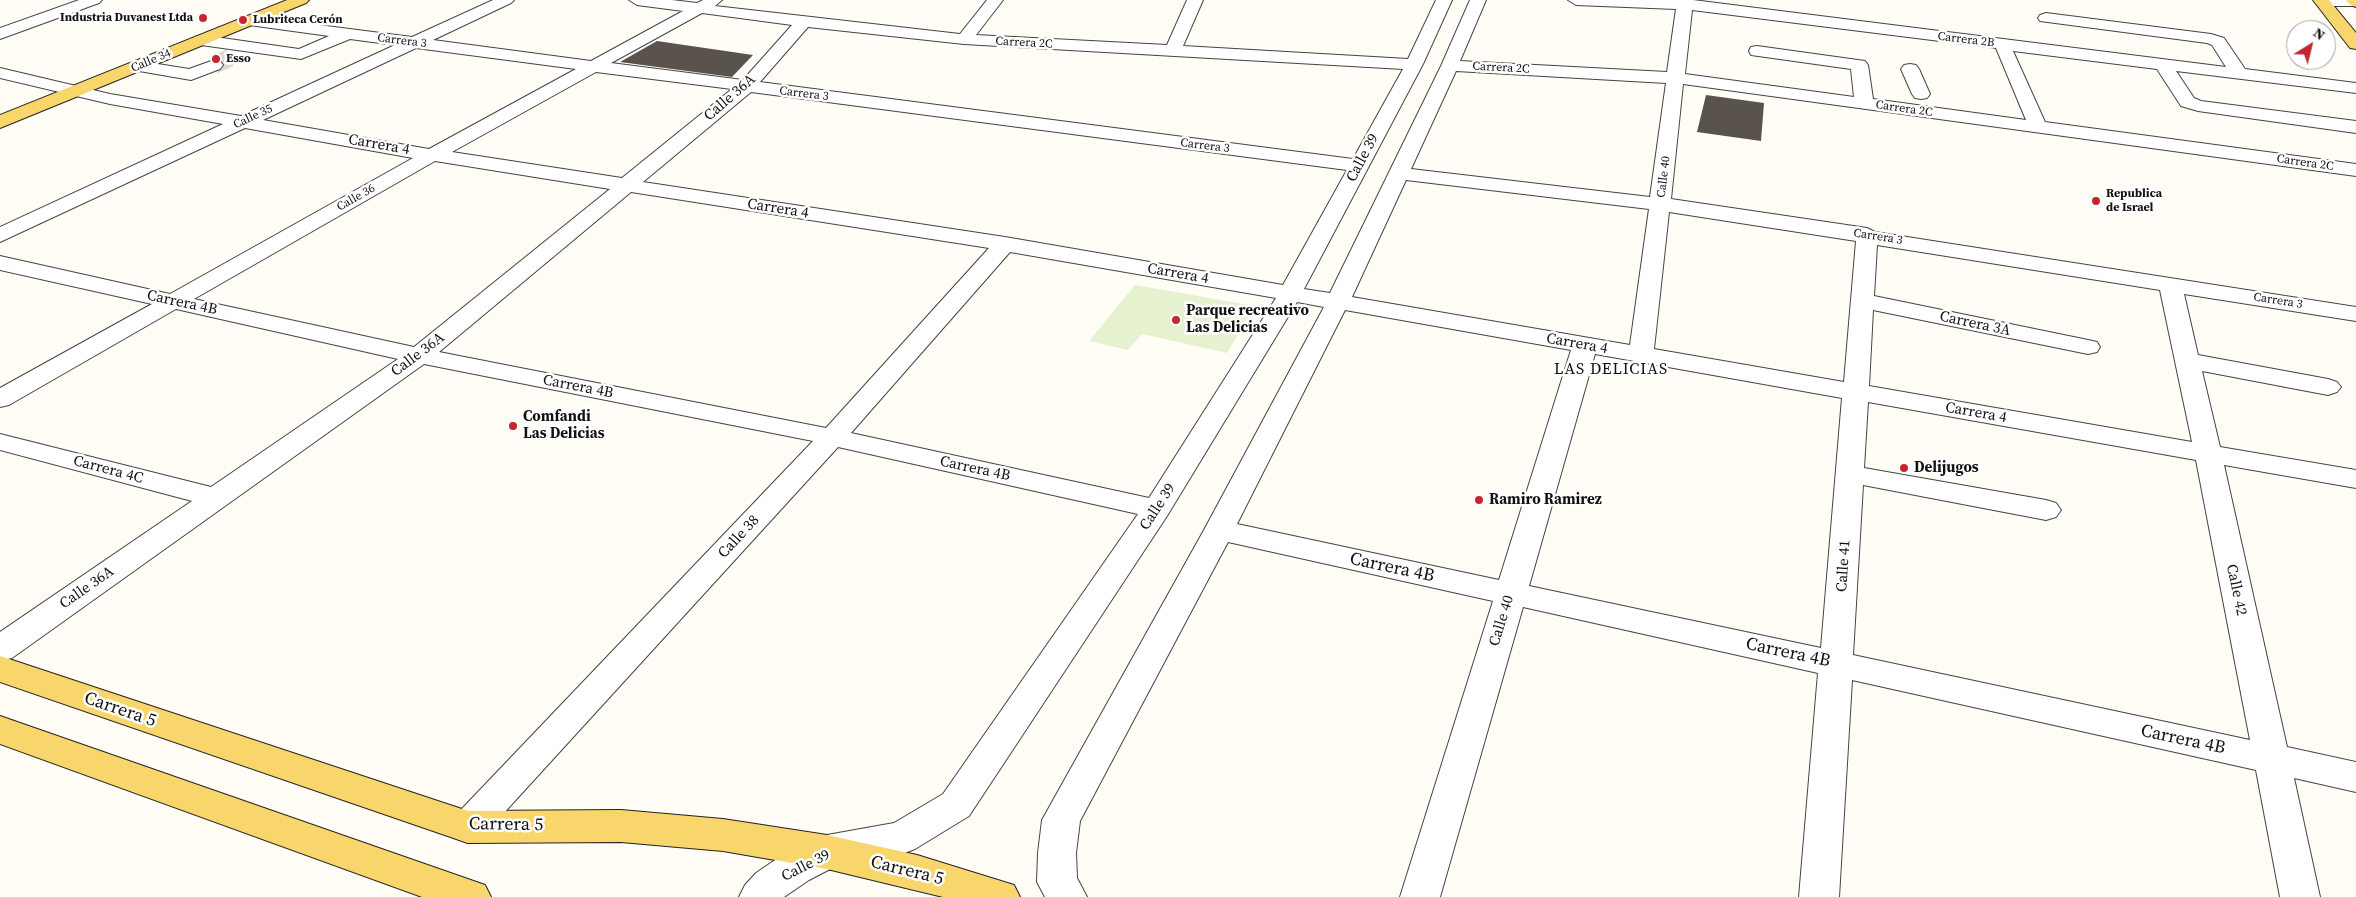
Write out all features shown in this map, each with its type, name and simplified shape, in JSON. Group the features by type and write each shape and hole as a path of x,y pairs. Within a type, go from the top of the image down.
{"main road":[{"name":"Calle 34","path":"0,108 272,0"},
{"name":"Calle 34","path":"0,122 144,67 301,0"},
{"path":"2321,0 2356,44"},
{"name":"Carrera 5","path":"0,669 468,827 621,826 722,835 827,852 917,872 1000,897"},
{"path":"0,730 471,897"}],"street":[{"path":"0,34 94,0"},
{"name":"Calle 35","path":"0,234 506,0"},
{"name":"Carrera 2C","path":"637,0 707,4 804,22 964,39 1414,64"},
{"path":"964,39 995,0"},
{"path":"1173,50 1195,0"},
{"name":"Calle 39","path":"759,897 770,885 795,868 827,852 902,838 956,805 1157,509 1290,294 1414,64 1444,0"},
{"path":"1067,897 1057,882 1057,853 1061,820 1219,530 1338,302 1398,172 1450,66 1478,0"},
{"name":"Carrera 2B","path":"1576,0 1685,3 2002,44 2159,72 2239,73 2356,88"},
{"path":"2321,0 2355,1"},
{"name":"Calle 40","path":"1642,355 1685,3"},
{"name":"Calle 36","path":"0,399 432,154 707,4"},
{"path":"2046,18 2202,37 2218,42 2239,73"},
{"name":"Carrera 3","path":"248,21 1359,166"},
{"name":"Calle 36A","path":"0,649 420,356 747,86 804,22"},
{"path":"206,41 301,54 347,34"},
{"path":"2002,44 2038,127"},
{"path":"234,56 255,48"},
{"path":"1757,51 1859,65 1863,95 1921,94 1950,98"},
{"path":"2228,58 2286,65"},
{"path":"110,99 214,65"},
{"name":"Carrera 2C","path":"1450,66 1676,78 1863,95 2038,127 2356,170"},
{"path":"144,67 184,74 200,101 190,111"},
{"path":"1910,69 1921,94"},
{"path":"2159,72 2174,82 2187,102 2198,106 2356,127"},
{"name":"Carrera 4","path":"0,73 110,99 625,186 1006,244 2356,479"},
{"name":"Carrera 3","path":"1398,172 1660,204 1867,235 2356,314"},
{"name":"Calle 41","path":"1819,897 1867,235"},
{"name":"Calle 38","path":"468,827 832,437 1006,244"},
{"name":"Carrera 4B","path":"0,263 420,356 832,437 1157,509"},
{"name":"Calle 42","path":"2170,284 2208,453 2300,897"},
{"name":"Carrera 3A","path":"1862,301 2088,347"},
{"name":"Calle 40","path":"1420,897 1585,345"},
{"path":"2186,360 2328,387"},
{"name":"Carrera 4C","path":"0,442 216,498"},
{"path":"1850,474 2046,510"},
{"name":"Carrera 4B","path":"1219,530 2356,777"}],"green space":[{"name":"Parque recreativo Las Delicias","path":"1135,285 1255,306 1227,353 1142,334 1128,350 1089,341"}],"building":[{"path":"657,41 753,55 732,77 620,62"},
{"path":"1706,95 1764,103 1761,141 1697,132"}],"tunnel":[{"path":"214,65 234,56"}],"place":[{"name":"Industria Duvanest Ltda","path":"203,18"},
{"name":"Lubriteca Cerón","path":"243,20"},
{"name":"Esso","path":"216,59"},
{"name":"Republica de Israel","path":"2096,201"},
{"name":"Parque recreativo Las Delicias","path":"1176,320"},
{"name":"Comfandi Las Delicias","path":"513,426"},
{"name":"Delijugos","path":"1904,468"},
{"name":"Ramiro Ramirez","path":"1479,500"}],"district":[{"name":"LAS DELICIAS","path":"1611,370"}]}
